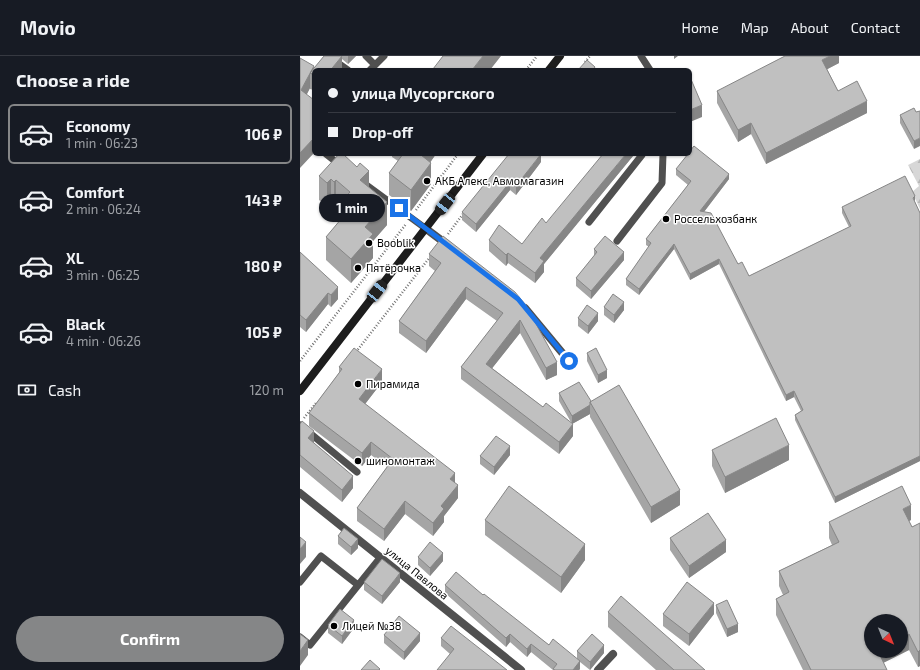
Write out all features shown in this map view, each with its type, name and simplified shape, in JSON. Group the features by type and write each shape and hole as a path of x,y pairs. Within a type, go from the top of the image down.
{"main road":[{"path":"551,68 560,56"},
{"path":"300,392 481,156"}],"street":[{"path":"426,228 455,251"},
{"path":"518,299 569,361"},
{"name":"улица Павлова","path":"300,493 521,670"},
{"path":"598,670 613,654"}],"lane":[{"path":"328,56 345,68"},
{"path":"366,56 372,67 384,56"},
{"path":"641,56 649,68"},
{"path":"329,156 344,168"},
{"path":"589,222 641,156"},
{"path":"617,241 662,183 663,156"},
{"path":"356,177 426,228"},
{"path":"300,424 357,472"},
{"path":"300,582 321,556 358,585"},
{"path":"300,637 310,645 380,558"}],"path":[{"path":"528,68 537,56"},
{"path":"583,65 590,56"},
{"path":"300,361 457,156"},
{"path":"354,355 467,210"},
{"path":"300,424 320,399"}],"green space":[{"path":"920,159 920,209 912,192 919,186 908,165"}],"building":[{"path":"324,56 342,56 333,68 314,68"},
{"path":"443,56 483,56 474,68 434,68"},
{"path":"785,56 830,56 822,60 838,91 857,81 867,101 766,153 751,123 738,130 717,91"},
{"path":"300,58 314,66 301,90 312,98 312,140 300,153"},
{"path":"587,60 595,67 594,68 580,68"},
{"path":"692,82 702,105 692,109"},
{"path":"914,108 916,112 920,111 920,138 914,141 900,115"},
{"path":"694,146 729,174 700,211 711,213 738,264 742,262 749,276 851,226 842,207 905,176 915,196 913,198 920,213 920,456 835,497 795,415 803,410 794,391 786,395 719,259 690,274 674,244 639,289 626,279 651,243 646,239 691,181 676,169 686,156 692,156 692,148"},
{"path":"337,156 345,156 357,167 360,163 369,171 360,180 387,202 365,227 373,234 351,259 326,237 347,212 339,204 350,192 336,180 334,182 331,179 327,183 319,176"},
{"path":"402,156 422,156 431,163 411,190 389,173"},
{"path":"507,156 539,156 516,186 510,182 476,224 462,212"},
{"path":"601,156 624,156 540,258 544,261 535,273 508,253 506,255 489,240 499,225 522,244 542,218 546,223"},
{"path":"443,236 515,292 525,304 557,362 546,368 520,320 486,364 543,407 546,403 573,424 559,442 461,367 503,313 466,287 426,341 399,321 441,263 429,254"},
{"path":"605,236 624,252 591,291 576,278 597,252 594,249"},
{"path":"300,252 338,287 331,295 328,293 306,320 300,315"},
{"path":"613,294 624,302 614,315 604,307"},
{"path":"587,305 598,313 588,326 578,318"},
{"path":"354,348 382,369 359,399 455,473 450,479 458,485 441,506 444,509 433,523 405,501 384,529 357,508 393,459 371,442 362,453 309,413 342,369 339,367"},
{"path":"596,348 607,370 598,375 587,353"},
{"path":"579,382 591,401 590,405 572,416 559,393"},
{"path":"619,385 680,490 651,507 590,402"},
{"path":"776,418 789,445 725,477 712,450"},
{"path":"302,421 314,431 308,438 353,476 342,490 300,455 300,424"},
{"path":"496,436 510,446 494,467 480,456"},
{"path":"509,486 585,544 561,577 485,520"},
{"path":"902,486 911,505 903,509 912,527 920,523 920,650 918,652 908,634 908,614 864,614 864,658 881,658 887,670 811,670 776,599 789,592 779,571 839,542 829,522"},
{"path":"708,513 726,540 689,566 670,538"},
{"path":"344,528 358,539 351,547 338,536"},
{"path":"300,537 306,542 300,549"},
{"path":"430,542 443,553 430,568 418,557"},
{"path":"382,559 400,573 382,596 364,582"},
{"path":"456,572 483,595 484,594 549,645 553,639 580,661 573,670 555,670 553,669 557,664 531,644 527,649 510,634 506,638 445,585"},
{"path":"687,582 714,603 689,634 663,614"},
{"path":"621,596 705,670 674,670 608,612"},
{"path":"727,600 738,624 727,629 716,605"},
{"path":"340,609 354,620 342,636 328,625"},
{"path":"399,616 420,633 404,652 384,635"},
{"path":"451,626 507,670 437,670 454,649 441,638"},
{"path":"300,634 308,640 300,651"},
{"path":"592,634 604,645 590,662 577,651"},
{"path":"370,660 380,669 361,670"}],"place":[{"name":"АКБ Алекс, Авмомагазин","path":"427,181"},
{"name":"Россельхозбанк","path":"666,219"},
{"name":"Booblik","path":"369,243"},
{"name":"Пятёрочка","path":"358,268"},
{"name":"Пирамида","path":"358,384"},
{"name":"шиномонтаж","path":"358,461"},
{"name":"Лицей №38","path":"334,626"}],"route":[{"path":"399,208 518,299 569,361"}]}
